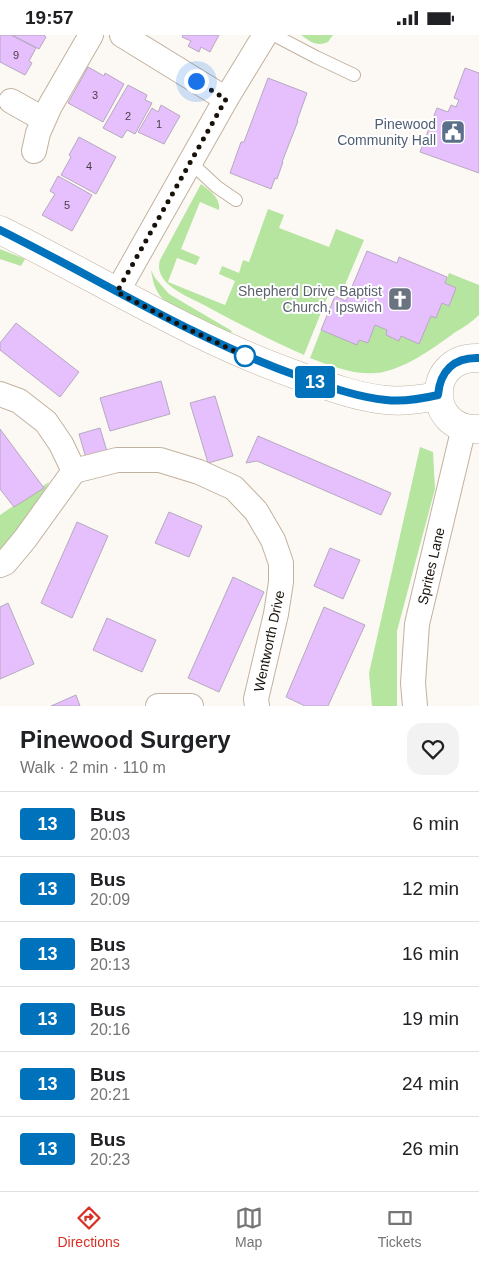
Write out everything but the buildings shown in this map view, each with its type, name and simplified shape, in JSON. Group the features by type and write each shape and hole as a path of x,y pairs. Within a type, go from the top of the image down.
{"street":[{"path":"34,151 44,119 91,35"},
{"path":"122,35 226,99"},
{"path":"117,292 190,161 265,35"},
{"path":"11,101 44,119"},
{"path":"0,230 180,325 280,370 331,388 366,397 409,400 438,395"},
{"path":"472,428 454,423 446,416 438,395 442,378 447,370 462,359 479,358"},
{"path":"0,394 18,401 46,422 61,444 74,471 25,539 0,565"},
{"name":"Sprites Lane","path":"415,706 413,683 417,624 472,428"},
{"name":"Wentworth Drive","path":"74,471 117,460 160,460 199,472 234,488 256,511 273,539 281,563 281,582 276,614 256,699 257,706"},
{"path":"158,706 191,706"}],"lane":[{"path":"274,35 354,75"},
{"path":"190,161 217,187 236,200"}],"green space":[{"path":"301,35 333,35 328,42 317,44"},
{"path":"201,184 216,198 219,210 200,202 181,249 200,257 196,265 177,258 168,282 225,305 235,281 219,274 222,266 239,273 243,260 249,262 268,209 284,215 279,228 329,247 336,229 364,240 342,292 331,288 304,355 185,296 168,284 162,276 159,270 160,260"},
{"path":"0,249 25,259 21,266 0,259"},
{"path":"151,270 155,278 169,294 232,331 230,334 168,304 156,289"},
{"path":"449,273 479,285 479,315 427,352 396,368 376,373 359,373 334,367 310,358 321,330 368,343 375,325 387,330 386,335 399,341 401,336 419,343 431,316 442,303 449,306 456,288 445,283"},
{"path":"420,447 433,452 435,489 397,631 397,706 372,706 369,673"},
{"path":"49,482 35,510 0,556 0,515"}],"bus line":[{"name":"13","path":"0,230 196,333 280,370 331,388 366,397 388,400 421,399 438,395 442,378 454,364 462,359 479,358"}],"place":[{"name":"Pinewood Community Hall","path":"453,132"},
{"name":"Shepherd Drive Baptist Church, Ipswich","path":"400,299"}],"route":[{"path":"196,81 226,99 117,292 245,356"}]}
